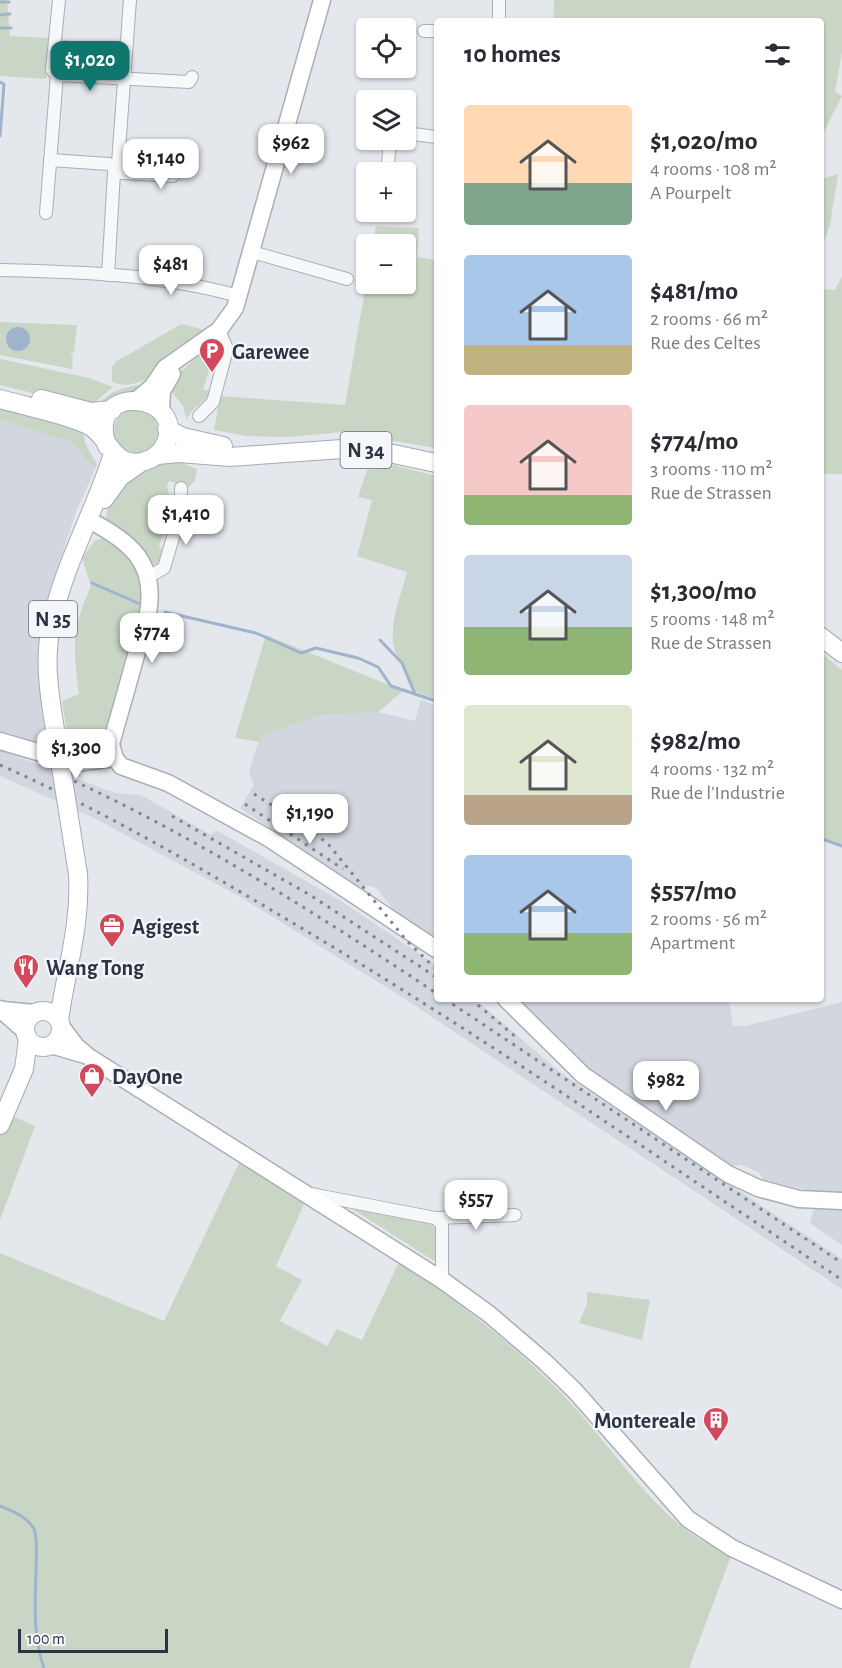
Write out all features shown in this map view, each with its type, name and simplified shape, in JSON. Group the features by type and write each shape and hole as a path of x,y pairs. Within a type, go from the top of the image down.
{"main road":[{"path":"157,455 166,439 162,391 168,378 229,319 238,296 322,0"},
{"path":"110,450 104,427 112,410 119,404 138,399 153,386 165,368 197,348"},
{"path":"0,388 91,412 112,410"},
{"path":"0,399 88,425 121,459 140,463"},
{"name":"N 34","path":"138,399 147,402 164,421 207,444 295,452"},
{"name":"N 35","path":"60,1023 64,979 78,927 78,874 54,723 47,661 51,627 66,575 89,520 110,450"},
{"name":"N 34","path":"140,463 157,455 179,453 230,457 363,450 434,463"},
{"name":"N 35","path":"89,520 120,477 140,463"},
{"path":"89,520 114,534 132,548 148,577 150,591 148,613 111,744 115,758 121,766 168,783 270,839 434,949"},
{"path":"824,639 842,653"},
{"path":"0,741 75,763 115,758"},
{"name":"N 35","path":"38,1012 64,979"},
{"path":"509,1002 583,1075 728,1174 758,1188 799,1199 842,1201"},
{"path":"1,1010 51,1012 76,1046 89,1057 442,1280 489,1314 560,1377 688,1519 732,1548 842,1600"},
{"path":"1,1010 36,1040 89,1057"},
{"path":"36,1040 26,1024 38,1012"},
{"path":"36,1040 59,1037 60,1023"},
{"path":"0,1125 36,1040"}],"street":[{"path":"59,0 52,70 57,75 189,82 192,78"},
{"path":"108,274 130,0"},
{"path":"499,0 499,18"},
{"path":"46,213 57,75"},
{"path":"416,135 434,137"},
{"path":"50,160 109,164 122,173 173,176 174,168"},
{"path":"252,252 347,279"},
{"path":"0,270 108,274 193,284 238,296"},
{"path":"199,416 213,402 227,349 219,330"},
{"path":"148,577 164,568 180,513 181,488"},
{"path":"309,1194 435,1218 515,1215"},
{"path":"435,1218 442,1224 442,1280"}],"shaded area":[{"path":"0,419 76,444 95,469 76,512 40,621 39,682 49,748 0,732"},
{"path":"421,700 434,705 434,941 395,912 377,889 372,886 356,886 240,808 254,785 249,772 260,736 322,715 378,712 415,721"},
{"path":"0,750 115,793 141,795 211,835 216,830 341,901 434,964 434,1002 478,1002 561,1073 842,1259 842,1289 399,995 237,895 94,818 0,776"},
{"path":"516,1002 729,1002 733,1026 745,1026 842,1002 842,1193 822,1193 763,1180 760,1173 742,1165 733,1166 604,1082"},
{"path":"823,1206 842,1207 842,1245 810,1223 814,1209"}],"green space":[{"path":"0,0 7,0 10,36 48,38 46,79 0,76"},
{"path":"554,0 842,0 842,52 835,92 842,96 824,132 824,18 553,18"},
{"path":"61,39 69,40 68,58 57,58"},
{"path":"838,174 830,225 824,242 824,178"},
{"path":"376,226 419,228 417,257 434,260 434,448 343,432 287,437 246,436 214,430 220,396 345,405 364,294 416,294 416,234 375,234"},
{"path":"842,276 842,474 824,474 824,289 835,290"},
{"path":"0,322 77,325 74,352 70,354 73,356 72,369 0,355"},
{"path":"181,324 205,330 174,359 150,377 125,385 112,382 112,366 117,361"},
{"path":"213,343 219,343 223,348 221,357 213,357 203,390 211,391 192,411 187,420 183,406 169,389 178,374"},
{"path":"0,359 89,378 113,387 89,407 0,385"},
{"path":"138,385 146,388 98,405 116,391"},
{"path":"0,404 82,429 86,445 97,464 95,469 73,443 0,419"},
{"path":"136,409 151,416 158,431 151,446 136,453 121,446 114,431 121,416"},
{"path":"159,460 174,460 197,469 195,480 189,487 169,481 167,487 175,517 168,514 159,547 165,552 156,565 149,562 133,540 106,520 111,497 122,481"},
{"path":"393,465 434,475 434,698 414,691 394,646 393,625 407,572 357,556 372,500 358,497 367,470"},
{"path":"104,538 127,558 136,570 141,584 140,613 109,724 97,746 70,751 62,701 79,694 75,639 84,601 91,586 82,558 95,540"},
{"path":"266,635 403,691 378,712 322,715 261,736 261,742 235,738"},
{"path":"824,655 842,670 842,845 824,838"},
{"path":"0,1111 35,1126 0,1220"},
{"path":"240,1161 305,1202 276,1266 302,1280 280,1321 327,1346 337,1329 362,1340 399,1262 443,1292 505,1341 564,1396 664,1511 692,1534 731,1556 689,1668 0,1668 0,1253 164,1321"},
{"path":"349,1207 427,1221 437,1234 439,1251 436,1262"},
{"path":"587,1292 650,1300 642,1340 579,1323 587,1304"}],"water":[{"path":"18,327 23,328 29,334 29,344 23,350 18,351 13,350 7,344 6,339 7,334 13,328"}],"waterway":[{"path":"0,2 9,2"},
{"path":"0,15 10,14"},
{"path":"0,28 11,28"},
{"path":"0,82 4,84 0,136"},
{"path":"92,583 140,604"},
{"path":"165,612 256,633 301,653 316,648 358,658 378,667 391,686 434,700"},
{"path":"380,640 402,663 415,694"},
{"path":"824,839 842,846"},
{"path":"0,1506 24,1518 34,1529 36,1620 38,1644 44,1668"}],"railway":[{"path":"0,765 38,782 149,840 363,965 569,1098 842,1280"},
{"path":"74,781 168,828 259,880 434,992"},
{"path":"254,794 310,829 329,845 406,940 434,967"},
{"path":"245,804 343,869"},
{"path":"172,816 310,895 434,976"},
{"path":"450,1002 842,1263"},
{"path":"475,1002 517,1038"}],"place":[{"name":"Garewee","path":"212,374"},
{"name":"Agigest","path":"112,949"},
{"name":"Wang Tong","path":"26,990"},
{"name":"DayOne","path":"92,1099"},
{"name":"Montereale","path":"716,1443"}]}
